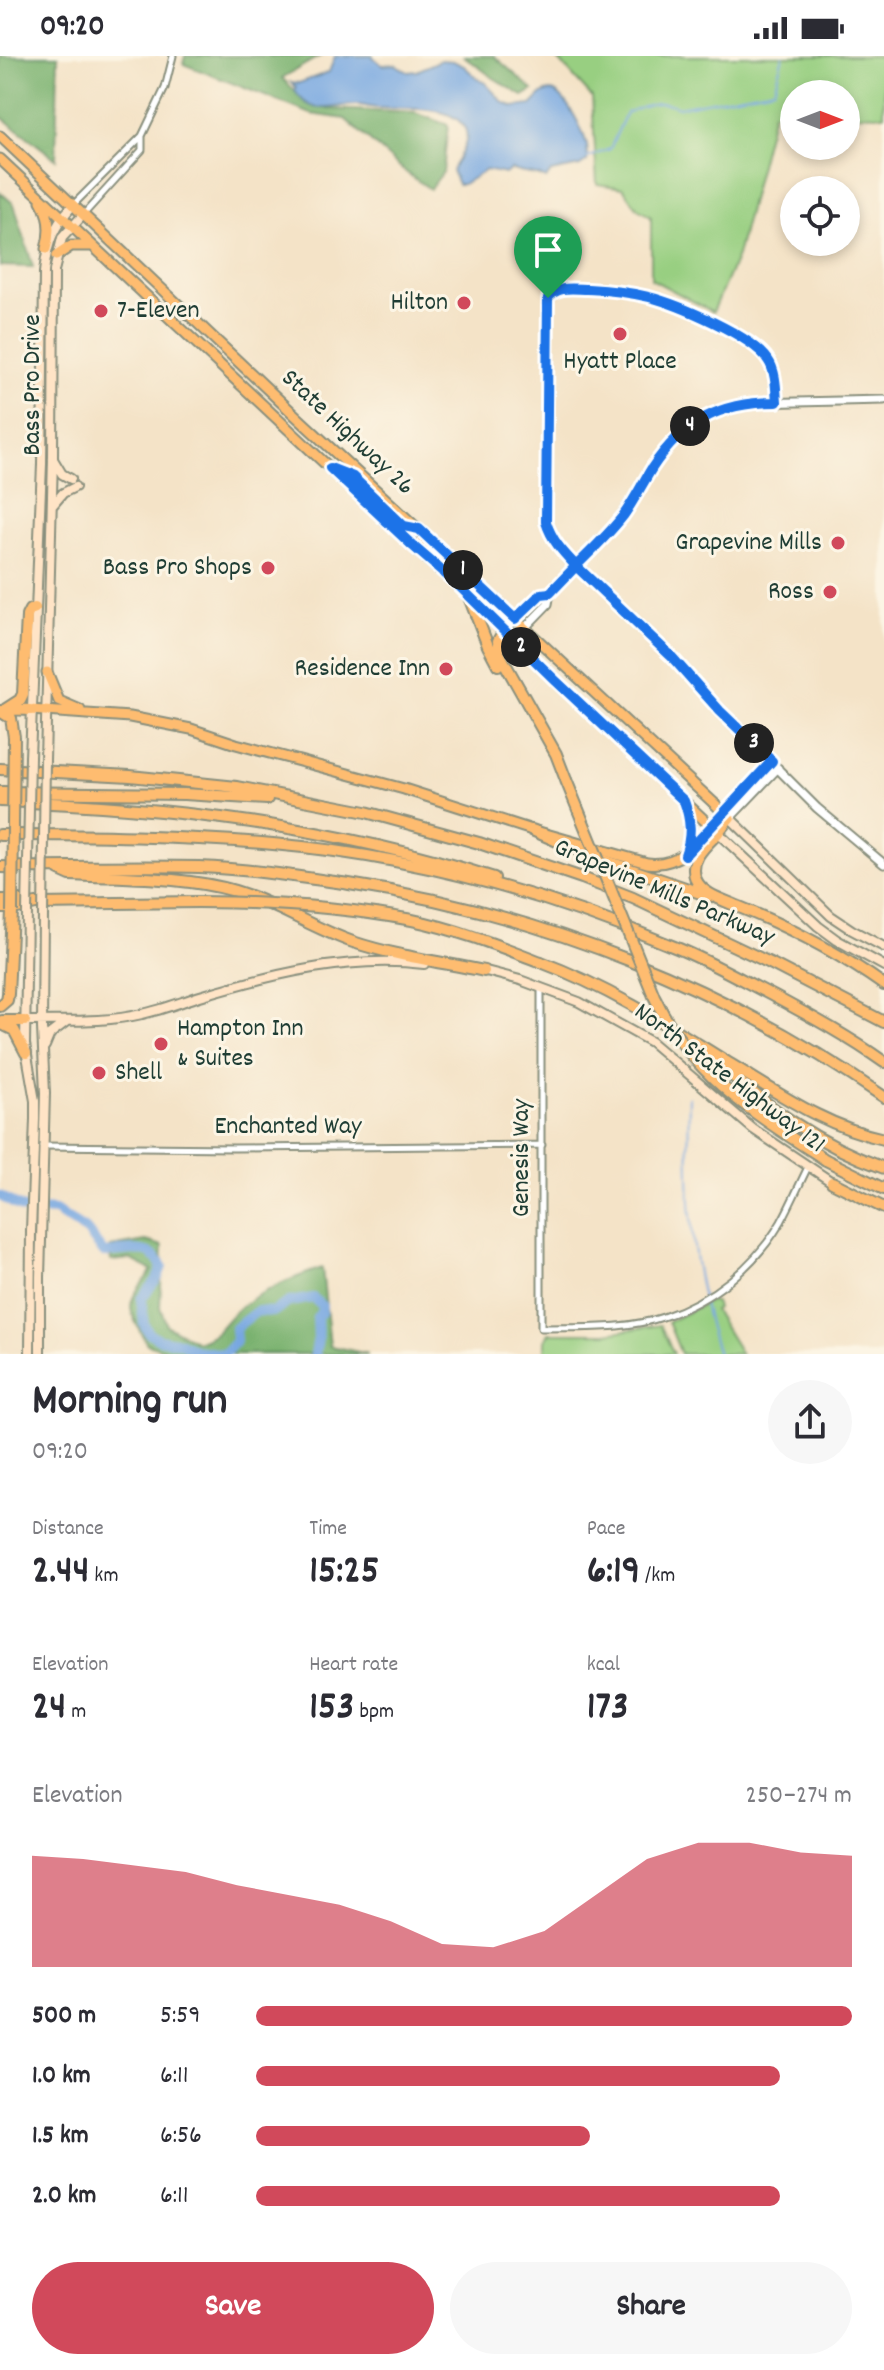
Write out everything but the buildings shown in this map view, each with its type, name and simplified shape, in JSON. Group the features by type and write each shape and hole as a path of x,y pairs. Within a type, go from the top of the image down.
{"highway":[{"path":"469,597 492,655 525,701"},
{"path":"2,709 20,700 24,692 27,616 35,608"},
{"path":"504,630 498,641 499,653 556,754 654,996 667,1021 713,1081 763,1119 826,1160 884,1189"},
{"path":"2,709 30,710"},
{"path":"0,1006 7,1000 8,994 14,737 11,718 2,709"},
{"path":"0,769 222,785 324,805"},
{"path":"0,792 184,794 324,805"},
{"path":"0,801 133,808 282,826 450,864 499,880 528,895"},
{"name":"Grapevine Mills Parkway","path":"324,805 366,812 465,839 582,878 685,922 884,1022"},
{"path":"532,830 589,855 719,898 833,952 884,985"},
{"path":"714,830 694,868 698,883 719,898"},
{"path":"2,834 94,835 272,844 347,853 466,877 649,937 707,962 802,1011 884,1062"},
{"path":"0,867 199,867 297,876 419,896 478,911 617,956 682,983 801,1044 884,1097"},
{"path":"53,868 70,875 191,883 235,891 351,941 484,971"},
{"path":"0,900 36,904"},
{"path":"0,908 36,904 198,902 327,908 415,921 500,946 569,973 618,997 815,1115 835,1125 884,1139"},
{"path":"0,1022 25,1021"},
{"path":"0,1022 14,1030 26,1053"},
{"path":"690,1039 774,1111 814,1137 884,1168"},
{"path":"832,1182 884,1211"}],"main road":[{"name":"State Highway 26","path":"0,136 831,916 884,947"},
{"name":"State Highway 26","path":"0,159 818,926 884,966"},
{"path":"38,194 48,216 46,249"},
{"name":"Bass Pro Drive","path":"37,1193 33,1146 35,1101 26,1053 25,1021 30,710 42,464 44,273 46,249 62,217 73,205"},
{"name":"Bass Pro Drive","path":"37,1193 44,1146 45,1093 42,1050 43,915 53,458 53,313 56,256 62,238 84,214"},
{"path":"56,256 70,246 92,246"},
{"path":"208,353 218,342"},
{"path":"52,507 73,483 62,474 53,458"},
{"path":"330,468 353,477 404,526 419,529"},
{"path":"413,546 422,542 454,568 465,572"},
{"path":"47,672 59,701 91,713"},
{"path":"30,710 91,713 165,722 404,789 647,863 666,864 685,855 726,816"},
{"path":"684,801 690,829 685,855"},
{"name":"North State Highway 121","path":"25,1021 100,1020 142,1014 295,971 346,964 399,962 484,971 579,1002 651,1042 753,1129 832,1182"},
{"path":"42,1050 50,1034 67,1020"},
{"path":"30,1354 37,1193"},
{"path":"36,1231 40,1354"}],"street":[{"path":"73,205 142,136 165,88 173,56"},
{"path":"84,214 142,150 142,136"},
{"path":"777,402 769,360 749,342 722,327 651,298 609,290 565,288 552,293 547,306 546,522 558,547 576,566 671,656 720,711 817,808 884,864"},
{"path":"514,639 548,604 550,593 619,520 655,465 688,427 708,415 735,406 884,400"},
{"path":"504,630 541,594 550,593"},
{"path":"726,816 775,765"},
{"name":"Genesis Way","path":"541,988 541,1328 625,1325 662,1318 694,1305 723,1287 751,1262 779,1224 808,1167"},
{"name":"Enchanted Way","path":"33,1146 248,1148 542,1145"}],"green space":[{"path":"0,56 58,56 56,159 0,116"},
{"path":"185,56 320,56 282,78 303,99 328,109 415,113 448,125 443,172 430,189 408,174 345,119 311,114 183,64"},
{"path":"464,56 494,56 533,90 523,96"},
{"path":"555,56 884,56 884,115 860,114 860,80 780,80 780,113 773,113 737,256 713,312 651,279 651,217 638,209 623,188 597,184 592,97"},
{"path":"0,192 14,204 33,267 0,266"},
{"path":"146,1241 163,1246 160,1307 167,1326 197,1342 216,1332 255,1297 288,1280 322,1268 330,1346 368,1354 177,1354 147,1344 131,1305 152,1270 130,1259 111,1261 110,1247"},
{"path":"710,1301 715,1302 717,1308 714,1310 741,1354 681,1354 668,1322"},
{"path":"660,1325 674,1354 545,1354 545,1340 549,1333 607,1333"}],"water":[{"path":"335,56 372,56 382,65 395,64 408,72 441,60 453,61 484,82 503,102 514,107 531,105 548,91 556,93 567,104 581,129 587,147 587,161 580,166 551,172 546,179 511,169 505,174 486,170 458,184 452,171 467,136 460,122 452,116 428,110 359,105 323,108 309,105 302,99 291,82 299,83 329,72"}],"waterway":[{"path":"587,158 610,149 626,113 640,107 659,103 679,107 774,89 783,56"},
{"path":"689,1097 692,1227 701,1290 718,1354"},
{"path":"0,1196 23,1209 55,1211 87,1231 104,1253 137,1250 152,1254 162,1267 141,1299 144,1324 149,1333 194,1350 224,1354"},
{"path":"224,1354 236,1341 235,1328 257,1311 273,1312 289,1302 313,1298 322,1306 317,1317 315,1354"}],"place":[{"name":"Hilton","path":"464,303"},
{"name":"7-Eleven","path":"101,311"},
{"name":"Hyatt Place","path":"620,334"},
{"name":"Grapevine Mills","path":"838,543"},
{"name":"Bass Pro Shops","path":"268,568"},
{"name":"Ross","path":"830,592"},
{"name":"Residence Inn","path":"446,669"},
{"name":"Hampton Inn & Suites","path":"161,1044"},
{"name":"Shell","path":"99,1073"}],"route":[{"path":"548,298 546,522 558,547 576,566 550,593 541,594 515,619 419,529 404,526 353,477 330,468 457,584 684,801 690,829 685,855 772,761 720,711 671,656 576,566 619,520 655,465 688,427 722,409 777,402 774,374 769,360 740,336 675,306 609,290 565,288 558,289 548,298"}]}
